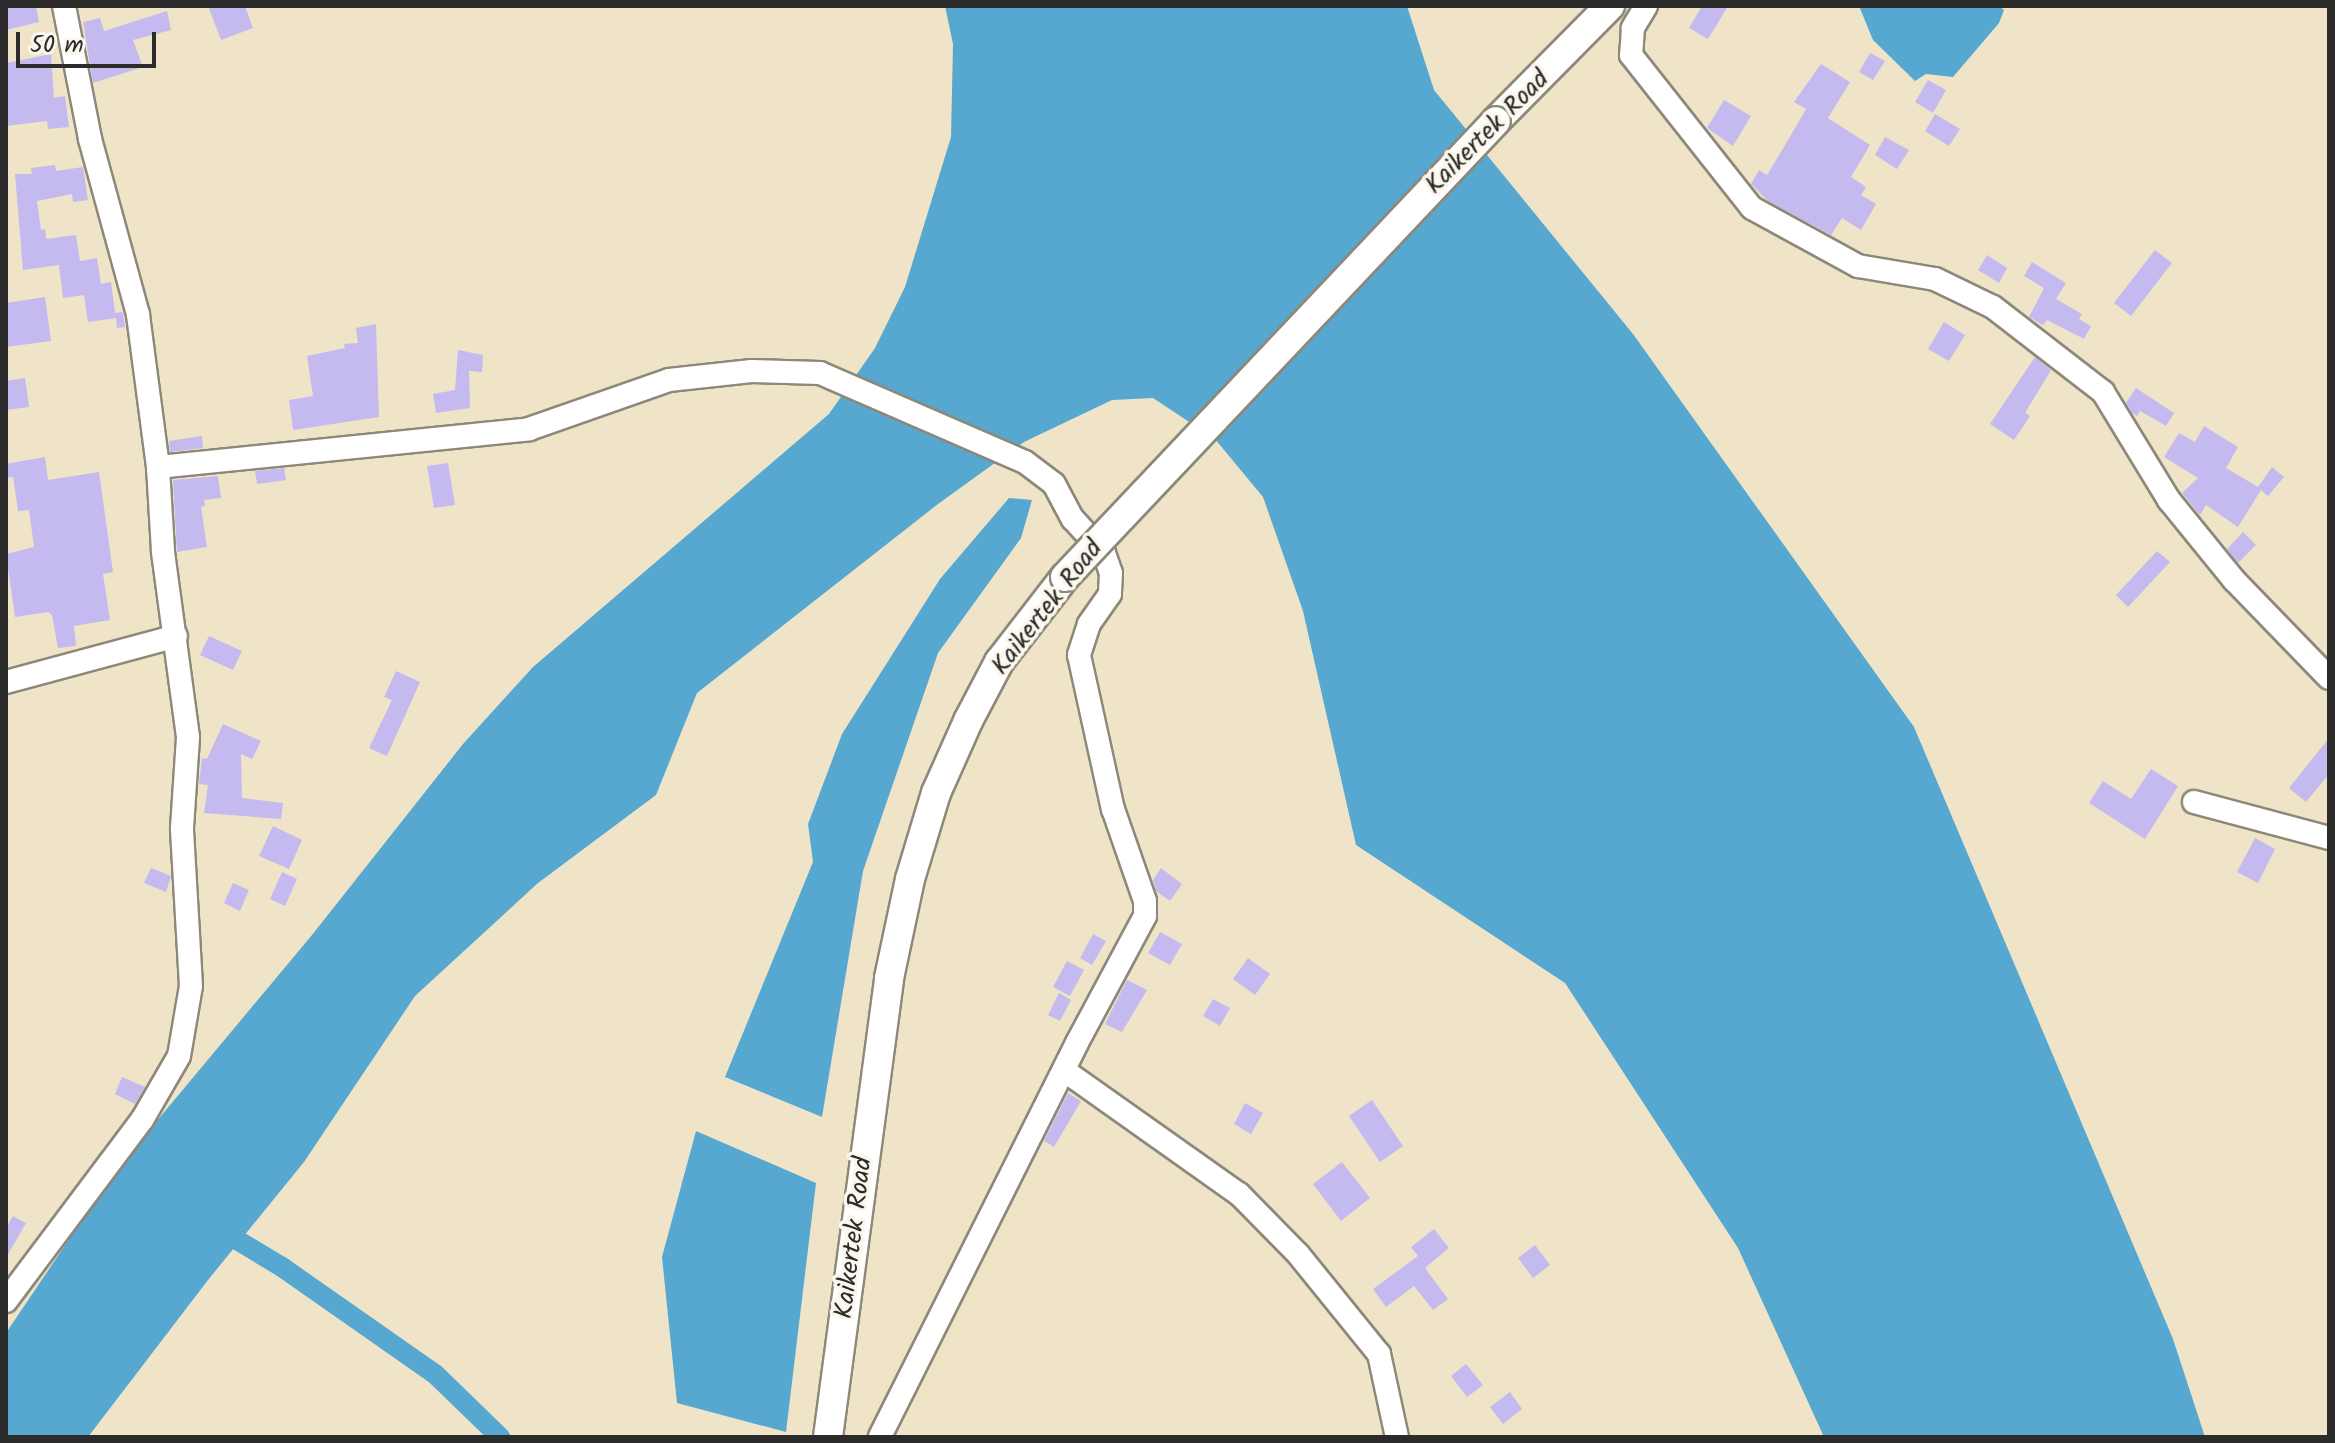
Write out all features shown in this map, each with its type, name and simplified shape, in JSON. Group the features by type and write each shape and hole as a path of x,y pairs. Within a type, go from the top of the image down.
{"main road":[{"name":"Kaikertek Road","path":"828,1437 889,978 910,879 936,793 999,662 1065,577 1496,121 1610,6"}],"street":[{"path":"6,1301 142,1120 179,1056 191,986 182,828 188,737 163,551 158,467 138,315 90,139 64,6"},
{"path":"1646,6 1633,28 1631,55 1752,208 1858,266 1935,279 1993,307 2103,392 2169,500 2234,580 2329,678"},
{"path":"158,467 529,429 669,380 752,371 820,373 1025,462 1054,484 1073,519 1104,553 1111,573 1110,594 1089,624 1079,655 1113,809 1145,901 1140,929 1077,1043 880,1437"},
{"path":"6,682 176,636"},
{"path":"2194,802 2329,838"},
{"path":"1065,1071 1239,1194 1298,1254 1379,1354 1397,1437"}],"water":[{"path":"945,6 1407,6 1434,90 1633,334 1914,727 2173,1339 2205,1437 1824,1437 1738,1248 1565,983 1356,845 1303,611 1263,497 1215,439 1153,398 1112,400 1024,442 938,504 697,693 656,795 538,883 415,996 304,1162 208,1280 88,1437 6,1437 6,1333 115,1171 312,935 463,744 533,667 829,414 875,348 905,287 951,137 953,44"},
{"path":"1859,6 1999,6 2004,10 1999,23 1953,77 1926,74 1915,81 1873,40"},
{"path":"1009,498 1032,500 1021,538 938,653 863,871 822,1117 725,1077 813,862 808,824 842,734 940,579"},
{"path":"696,1131 816,1183 786,1432 677,1403 662,1257"}],"building":[{"path":"6,6 36,6 39,22 6,30"},
{"path":"208,6 245,6 253,28 221,40"},
{"path":"1702,6 1728,6 1708,39 1689,28"},
{"path":"167,11 171,30 133,40 143,67 93,83 83,22 100,18 104,31"},
{"path":"1870,53 1885,61 1873,80 1859,72"},
{"path":"51,54 54,98 65,96 69,127 48,129 47,121 6,126 6,63"},
{"path":"1821,64 1850,82 1828,118 1870,145 1851,177 1866,187 1861,195 1876,204 1861,230 1842,218 1831,235 1768,201 1751,184 1759,170 1767,175 1784,147 1806,109 1794,102"},
{"path":"1928,80 1946,90 1933,113 1915,102"},
{"path":"1724,100 1751,116 1733,146 1707,128"},
{"path":"1935,114 1960,129 1949,146 1925,131"},
{"path":"1885,137 1909,150 1897,169 1875,155"},
{"path":"55,165 56,171 83,167 88,200 73,202 72,194 37,201 41,230 45,229 46,239 76,235 80,261 97,258 101,284 111,282 115,313 123,312 125,327 117,328 116,318 88,322 84,295 63,298 59,265 23,270 15,174 32,174 31,168"},
{"path":"2155,250 2172,263 2131,316 2114,303"},
{"path":"1987,255 2007,268 1999,283 1978,270"},
{"path":"2032,262 2066,283 2056,299 2082,314 2079,319 2091,326 2084,339 2047,320 2043,325 2029,317 2044,288 2024,276"},
{"path":"45,297 51,341 6,347 6,303"},
{"path":"1944,322 1965,335 1949,361 1928,349"},
{"path":"376,324 379,417 293,430 289,400 313,396 307,356 345,348 344,344 358,343 356,328"},
{"path":"458,350 483,355 482,372 469,371 470,408 436,413 433,394 455,390"},
{"path":"2035,357 2051,370 2025,413 2030,416 2014,440 1990,424"},
{"path":"25,378 29,407 6,410 6,381"},
{"path":"2136,388 2174,413 2166,426 2140,411 2137,416 2132,413 2126,403"},
{"path":"2204,426 2238,447 2226,468 2258,487 2272,467 2284,477 2268,496 2261,490 2238,527 2206,505 2200,515 2182,493 2198,478 2164,457 2179,433 2195,442"},
{"path":"202,436 203,448 170,452 169,441"},
{"path":"45,457 48,480 99,472 113,572 103,574 110,620 74,626 76,646 58,648 52,615 48,612 15,617 6,554 34,547 29,510 18,511 13,477 6,478 6,464"},
{"path":"448,463 455,505 434,508 427,466"},
{"path":"284,468 286,480 257,484 255,471"},
{"path":"218,476 221,498 204,500 205,506 201,507 207,547 177,552 173,480"},
{"path":"2243,532 2256,545 2238,563 2227,549"},
{"path":"2157,551 2170,562 2128,607 2116,595"},
{"path":"209,636 242,651 233,670 200,655"},
{"path":"396,671 420,682 387,756 369,748 392,700 384,697"},
{"path":"223,724 261,741 252,759 241,754 242,798 283,803 281,819 204,813 208,785 199,784 202,758 207,759"},
{"path":"2329,738 2329,774 2306,802 2289,788"},
{"path":"2151,769 2178,786 2145,839 2089,803 2103,781 2131,799"},
{"path":"273,826 302,840 289,869 259,856"},
{"path":"2255,838 2275,849 2258,883 2237,872"},
{"path":"151,868 171,876 166,892 144,883"},
{"path":"1161,868 1182,884 1170,901 1156,891 1153,880"},
{"path":"282,872 297,879 285,906 270,899"},
{"path":"233,883 249,890 240,911 224,903"},
{"path":"1160,932 1182,944 1170,965 1148,953"},
{"path":"1093,934 1106,941 1092,965 1080,958"},
{"path":"1248,958 1270,974 1255,995 1233,979"},
{"path":"1067,961 1084,970 1070,996 1053,987"},
{"path":"1127,980 1147,990 1122,1032 1105,1024"},
{"path":"1059,993 1071,1000 1060,1021 1048,1015"},
{"path":"1213,999 1230,1008 1220,1026 1203,1016"},
{"path":"122,1077 145,1087 135,1104 115,1094"},
{"path":"1068,1093 1081,1101 1054,1147 1044,1141"},
{"path":"1372,1100 1403,1146 1380,1162 1349,1116"},
{"path":"1245,1103 1263,1113 1251,1134 1234,1124"},
{"path":"1342,1162 1370,1198 1341,1221 1313,1184"},
{"path":"13,1216 26,1223 6,1258 6,1228"},
{"path":"1434,1229 1449,1248 1425,1268 1448,1299 1433,1310 1414,1286 1386,1307 1373,1289 1418,1256 1411,1247"},
{"path":"1535,1245 1550,1265 1533,1278 1518,1258"},
{"path":"1466,1364 1483,1385 1467,1397 1451,1376"},
{"path":"1510,1392 1522,1409 1503,1424 1490,1407"}],"waterway":[{"path":"217,1228 282,1267 435,1374 500,1437"}]}
